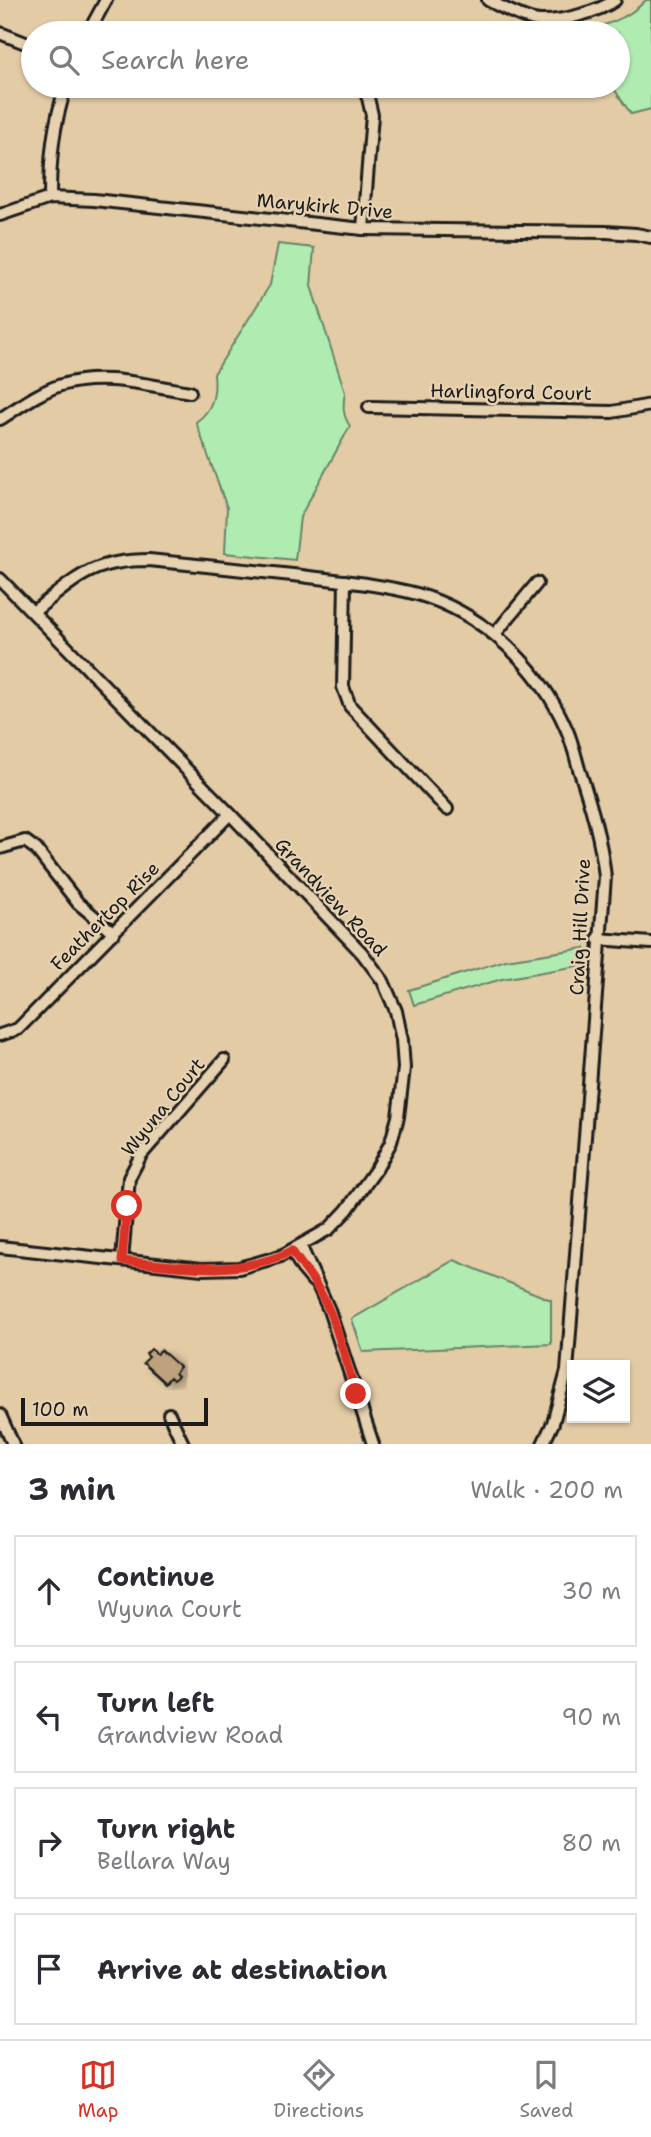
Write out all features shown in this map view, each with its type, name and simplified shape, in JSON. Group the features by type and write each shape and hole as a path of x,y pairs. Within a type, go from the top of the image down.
{"street":[{"path":"95,21 106,0"},
{"path":"488,0 506,10 539,21 591,12 615,0"},
{"path":"0,33 21,41"},
{"path":"50,198 50,153 62,98"},
{"path":"363,229 372,115 368,98"},
{"name":"Marykirk Drive","path":"0,215 50,198 94,200 363,229 606,232 651,237"},
{"path":"0,419 36,396 61,385 91,379 190,392"},
{"name":"Harlingford Court","path":"369,407 612,412 651,405"},
{"name":"Craig Hill Drive","path":"33,612 78,577 97,566 122,560 149,560 345,581 401,590 440,602 495,634 534,675 566,729 601,843 605,877 598,939 567,1371 553,1423 543,1444"},
{"name":"Grandview Road","path":"0,579 362,953 383,981 396,1011 402,1040 403,1091 391,1142 377,1168 347,1210 329,1230 297,1249 264,1262 220,1269 0,1247"},
{"path":"345,581 342,687 350,706 447,809"},
{"path":"495,634 537,583"},
{"name":"Feathertop Rise","path":"0,1035 18,1029 230,814"},
{"path":"0,848 25,841 36,849 78,903 114,933"},
{"path":"598,939 651,943"},
{"name":"Wyuna Court","path":"122,1261 129,1178 141,1155 224,1060"},
{"path":"297,1249 310,1265 329,1310 373,1444"},
{"path":"169,1414 183,1444"},
{"path":"0,1415 13,1444"}],"green space":[{"path":"646,0 651,0 651,109 631,114 620,98 630,98 630,21 614,21"},
{"path":"278,244 314,248 311,286 345,392 344,410 350,426 300,517 295,560 225,553 227,508 196,422 210,407 214,374 270,285"},
{"path":"585,948 584,965 502,979 414,1005 409,990 506,960"},
{"path":"454,1260 551,1300 551,1344 363,1352 352,1319"}],"building":[{"path":"151,1349 157,1354 161,1350 180,1367 175,1373 178,1376 173,1380 170,1377 165,1383 143,1363 149,1357 146,1354"}],"route":[{"path":"127,1206 122,1261 202,1269 239,1268 292,1251 317,1286 329,1310 356,1394"}]}
